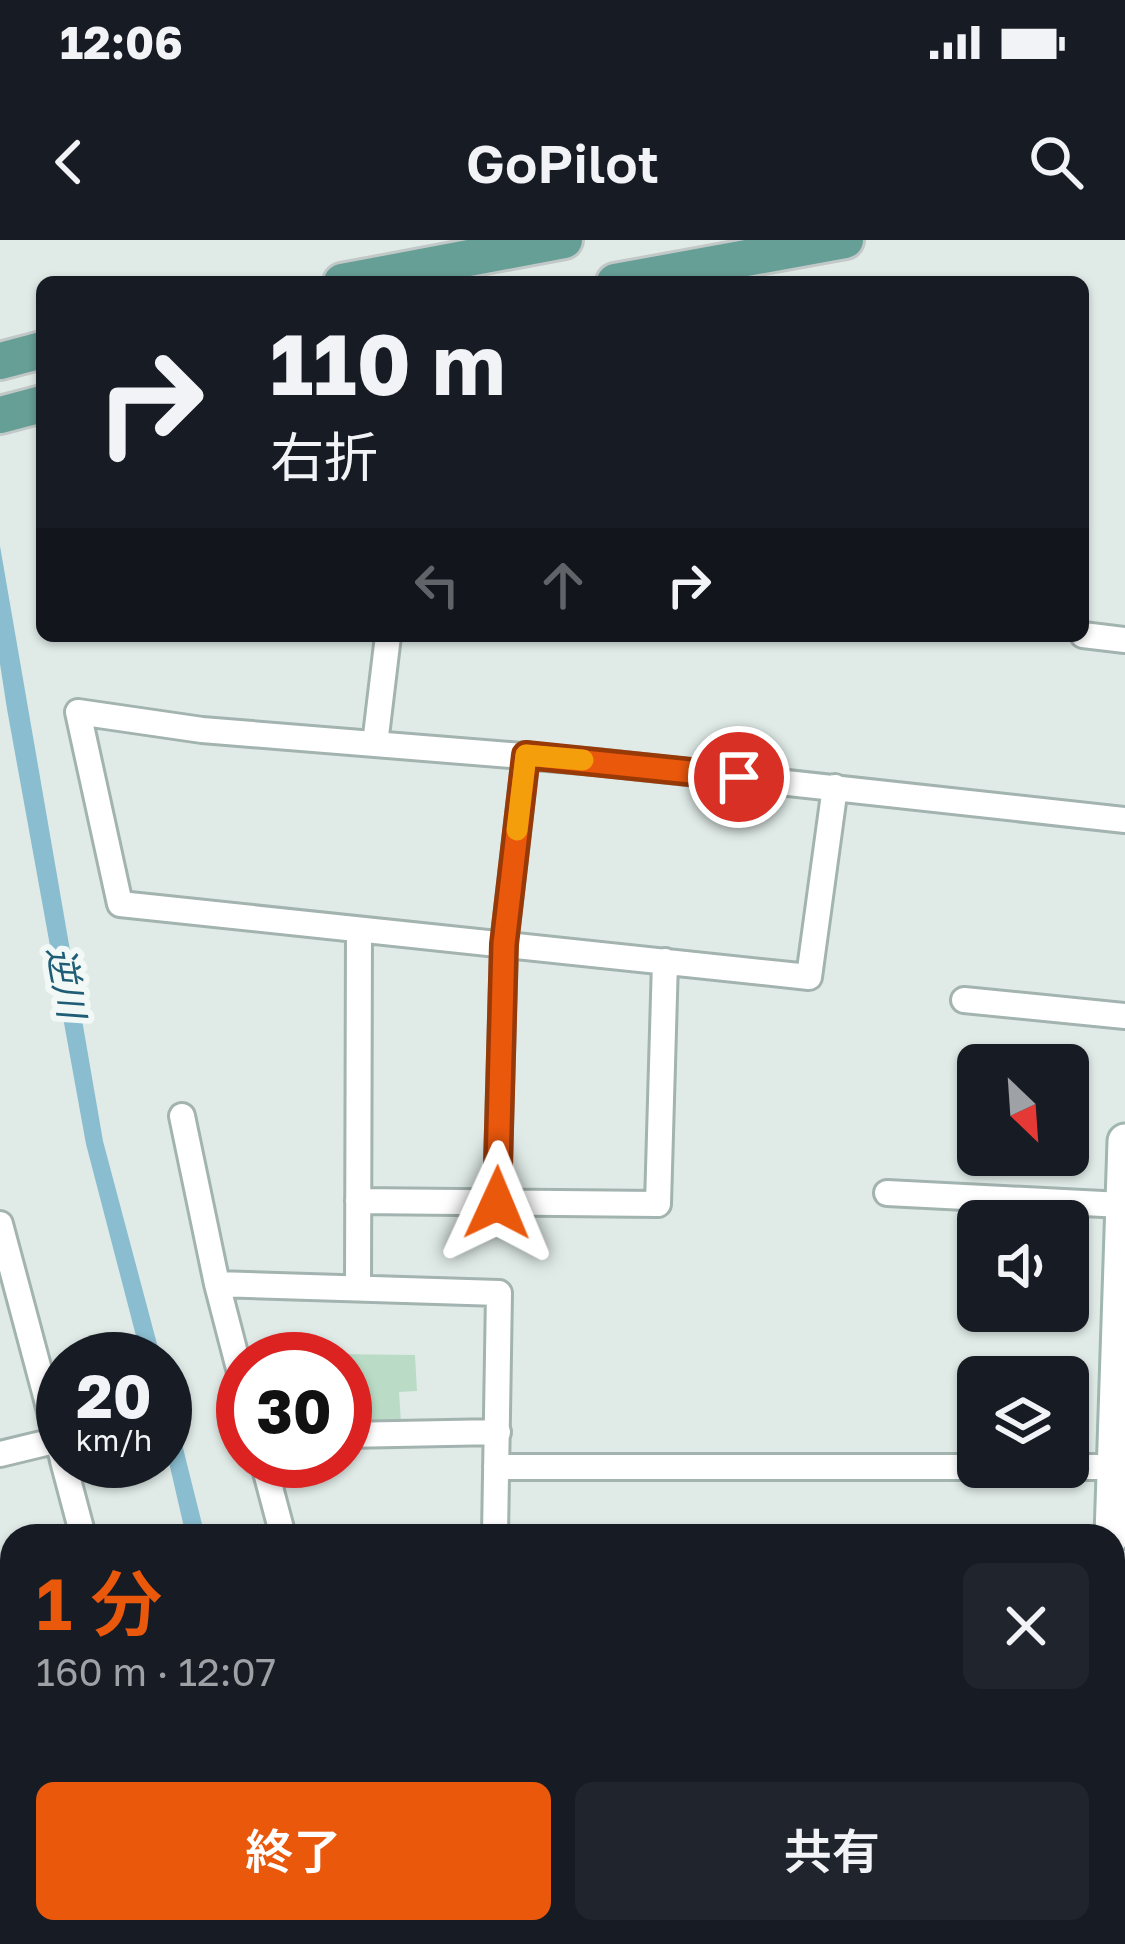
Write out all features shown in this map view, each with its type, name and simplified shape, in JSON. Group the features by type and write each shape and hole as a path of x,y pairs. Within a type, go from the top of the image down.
{"main road":[{"path":"370,276 518,244 564,240"},
{"path":"648,276 844,240"}],"street":[{"path":"1089,636 1125,640"},
{"path":"375,743 387,642"},
{"path":"835,788 809,977 120,904 78,712 202,730 526,755 835,788 1125,820"},
{"path":"497,1203 504,944 526,755"},
{"path":"358,1288 359,930"},
{"path":"358,1202 658,1204 665,961"},
{"path":"964,1000 1125,1016"},
{"path":"182,1116 192,1185 229,1332"},
{"path":"1112,1524 1125,1141"},
{"path":"887,1193 1123,1205"},
{"path":"2,1241 36,1364"},
{"path":"217,1284 499,1293 495,1524"},
{"path":"372,1434 498,1432"},
{"path":"0,1454 36,1454"},
{"path":"496,1467 1114,1467"},
{"path":"70,1488 80,1524"},
{"path":"270,1488 280,1524"}],"green space":[{"path":"372,1354 415,1355 417,1391 399,1392 401,1422 372,1423"}],"water":[{"name":"逆川","path":"0,546 103,1141 154,1332 135,1332 86,1144 0,664"},
{"path":"192,1484 202,1524 183,1524 175,1488 192,1488"}],"slow traffic":[{"path":"517,830 526,755 583,760"}],"route":[{"path":"497,1203 504,944 526,755 739,777"}]}
